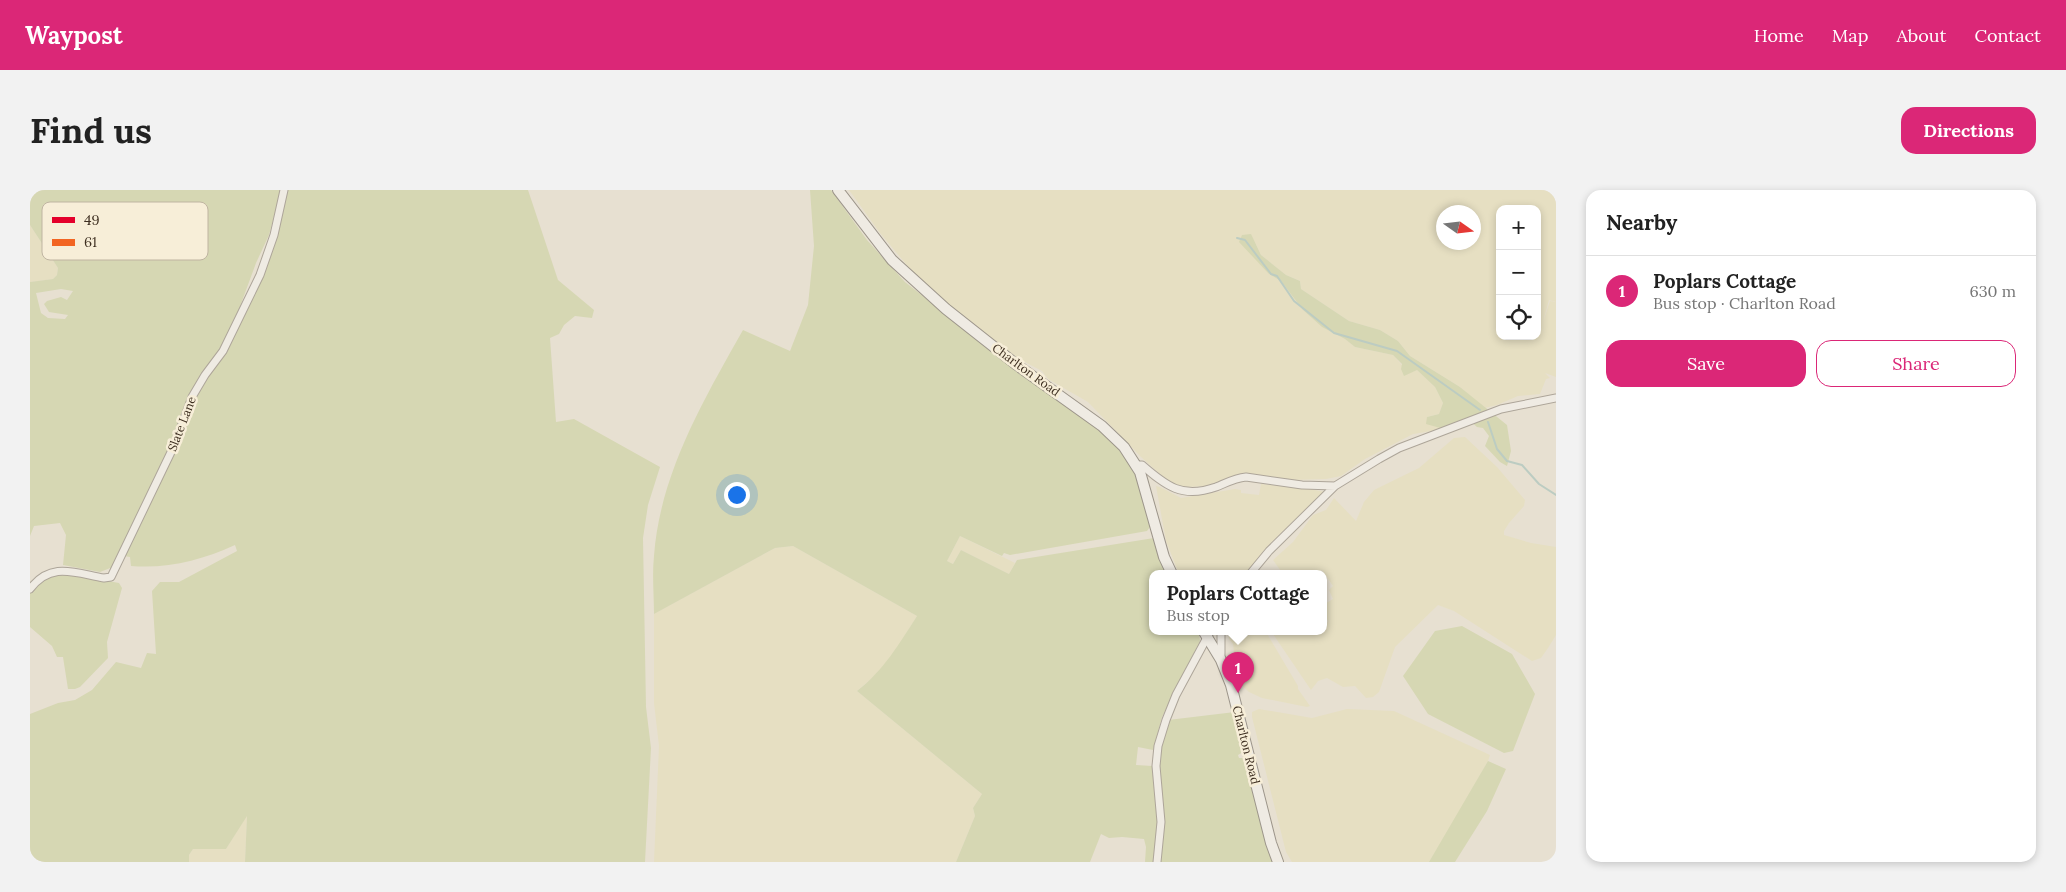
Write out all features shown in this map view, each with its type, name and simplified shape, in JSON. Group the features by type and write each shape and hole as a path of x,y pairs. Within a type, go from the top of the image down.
{"street":[{"name":"Slate Lane","path":"30,589 42,576 58,570 104,578 111,577 173,448 192,397 205,375 223,351 260,275 274,235 284,190"},
{"name":"Charlton Road","path":"838,190 892,260 912,279 946,309 1017,365 1102,426 1124,447 1142,478 1156,533 1170,570"},
{"path":"1253,570 1268,551 1335,486 1378,459 1400,448 1501,409 1556,398"},
{"path":"1136,465 1142,466 1168,486 1183,491 1210,489 1238,478 1246,477 1302,485 1335,486"},
{"path":"1142,478 1154,476"},
{"path":"1158,862 1161,822 1156,766 1158,746 1176,695 1206,635"},
{"name":"Charlton Road","path":"1208,635 1231,685 1267,827 1278,862"},
{"path":"1221,635 1221,660"}],"shaded area":[{"path":"849,190 1556,190 1556,302 1556,377 1545,373 1550,378 1546,379 1540,394 1518,396 1485,408 1460,387 1410,356 1398,341 1380,330 1349,321 1301,289 1300,281 1286,275 1261,255 1255,242 1261,263 1269,274 1281,281 1303,310 1322,327 1345,339 1355,347 1393,355 1409,373 1417,370 1435,387 1443,403 1439,414 1427,417 1444,429 1413,434 1365,459 1341,476 1326,479 1291,480 1238,474 1210,486 1186,487 1172,485 1141,457 1088,402 1048,379 1042,371 1019,359 921,282 880,233","holes":["1549,300 1556,302 1550,301 1543,322"]},
{"path":"30,225 42,243 42,260 53,260 58,268 57,275 53,279 30,282"},
{"path":"1465,437 1497,467 1525,500 1524,506 1509,523 1504,531 1504,535 1531,543 1556,547 1556,635 1541,658 1532,661 1454,611 1438,605 1395,647 1379,692 1373,697 1366,698 1355,686 1343,687 1327,678 1318,681 1311,690 1274,635 1327,635 1327,603 1333,599 1329,590 1333,586 1327,577 1327,570 1280,570 1273,560 1293,542 1313,515 1326,510 1334,498 1356,521 1364,502 1374,490 1419,468 1454,438"},
{"path":"1261,484 1325,492 1271,543 1250,570 1177,570 1166,541 1156,486 1181,498 1235,489 1241,490 1241,493 1259,495"},
{"path":"960,536 1015,563 1009,574 961,550 953,564 947,561"},
{"path":"793,546 917,616 893,655 880,671 857,691 982,794 973,808 975,816 956,862 654,862 659,746 654,703 654,614 775,548"},
{"path":"1228,635 1268,635 1298,689 1310,706 1262,698 1249,692 1238,682 1233,644"},
{"path":"1259,709 1312,718 1347,709 1394,711 1490,755 1457,817 1429,862 1292,862 1286,852 1252,717 1252,712"},
{"path":"247,815 245,862 189,862 189,855 193,849 226,849"}],"green space":[{"path":"30,190 281,190 269,235 256,263 238,312 243,315 287,190 528,190 558,280 594,310 592,318 575,316 564,325 559,334 550,338 556,422 574,419 660,467 648,505 643,538 646,707 651,748 645,862 245,862 247,816 226,849 193,849 189,855 189,862 30,862 30,714 58,703 75,700 92,690 116,662 141,668 147,653 156,654 152,591 160,582 179,582 237,551 235,545 197,559 171,565 145,567 131,566 130,557 118,555 113,567 100,572 63,565 66,535 60,523 34,526 30,536 30,282 53,279 57,275 58,268 53,260 208,260 208,202 42,202 42,243 30,225","holes":["61,289 73,291 67,300 61,297 47,301 44,304 49,312 68,315 65,319 48,318 41,313 36,293"]},
{"path":"810,190 831,190 867,240 905,282 1040,388 1085,418 1116,444 1133,468 1141,487 1150,527 1147,531 1010,555 1004,553 1002,556 960,536 947,561 953,564 961,550 1009,574 1017,560 1154,538 1166,570 1149,570 1149,635 1199,635 1200,641 1162,717 1153,750 1138,747 1136,765 1152,766 1153,763 1159,819 1155,862 1145,862 1146,847 1144,839 1109,838 1101,834 1090,862 956,862 975,816 973,808 982,794 857,691 883,665 917,616 793,546 775,548 654,614 653,563 658,526 674,467 686,439 713,384 743,330 790,351 808,305 814,246"},
{"path":"1251,234 1261,255 1286,275 1300,281 1301,289 1349,321 1380,330 1398,341 1410,356 1460,387 1507,425 1511,451 1507,466 1500,462 1485,446 1489,436 1483,428 1477,427 1469,420 1444,429 1426,424 1427,417 1439,414 1443,403 1435,387 1417,370 1404,376 1401,369 1402,364 1393,355 1355,347 1345,339 1322,327 1303,310 1281,281 1269,274 1239,242 1242,235"},
{"path":"70,574 119,583 122,588 107,642 108,658 80,687 75,689 68,689 63,657 57,657 52,646 30,627 30,594 36,584 47,578"},
{"path":"1462,626 1512,654 1535,694 1513,751 1504,753 1428,714 1403,676 1435,631"},
{"path":"1235,712 1243,752 1238,755 1239,758 1244,758 1263,831 1274,862 1159,862 1159,756 1168,720"},
{"path":"1488,761 1506,769 1487,811 1455,862 1429,862"}],"waterway":[{"path":"1237,238 1245,240 1271,274 1277,276 1294,301 1334,333 1397,351 1480,410"},
{"path":"1488,422 1497,449 1507,461 1522,465 1539,484 1556,495"}],"place":[{"name":"Poplars Cottage","path":"1238,693"}]}
